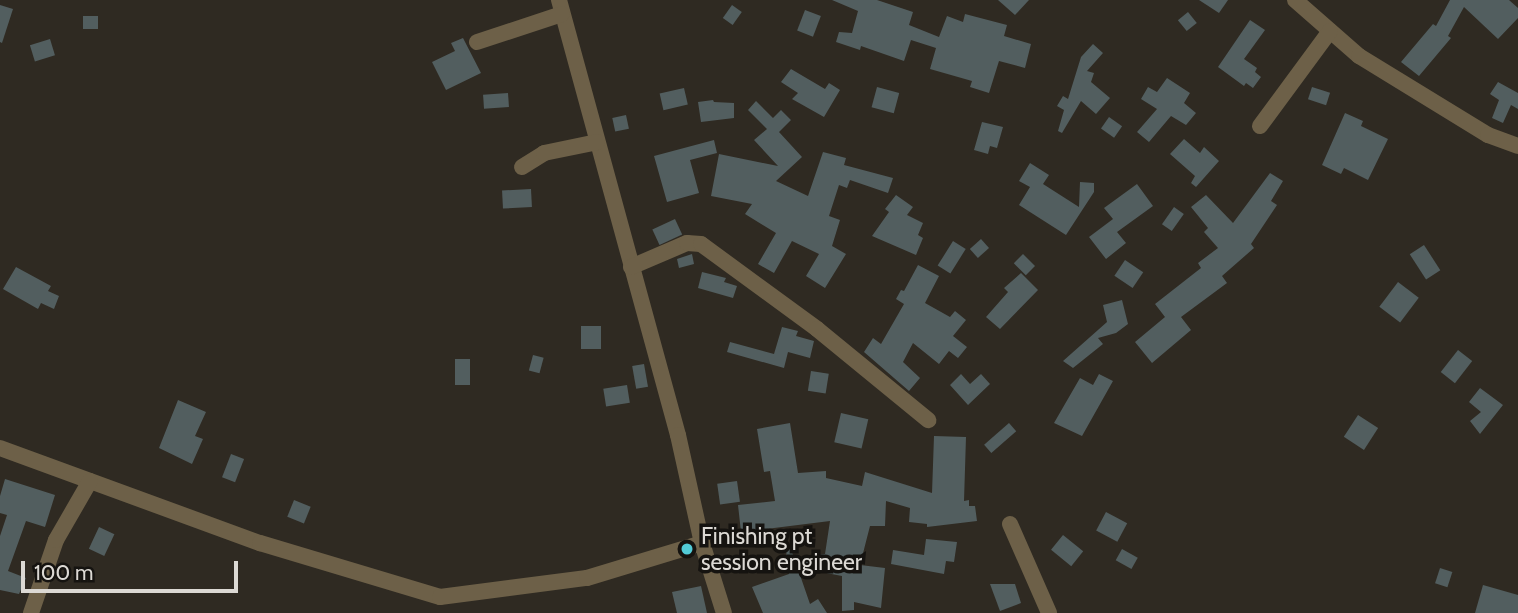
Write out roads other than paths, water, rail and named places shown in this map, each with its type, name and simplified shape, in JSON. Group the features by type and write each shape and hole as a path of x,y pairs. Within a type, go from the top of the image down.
{"street":[{"path":"1295,0 1359,56 1488,135 1518,146"},
{"path":"477,42 560,7 678,435 702,543 724,613"},
{"path":"1260,125 1331,31"},
{"path":"522,167 544,153 597,142"},
{"path":"631,267 687,243 701,244 817,329 928,421"},
{"path":"0,448 260,543 439,597 587,578 702,543"},
{"path":"31,613 56,540 90,481"},
{"path":"1010,524 1049,613"}],"place":[{"name":"Finishing pt session engineer","path":"687,549"}]}
